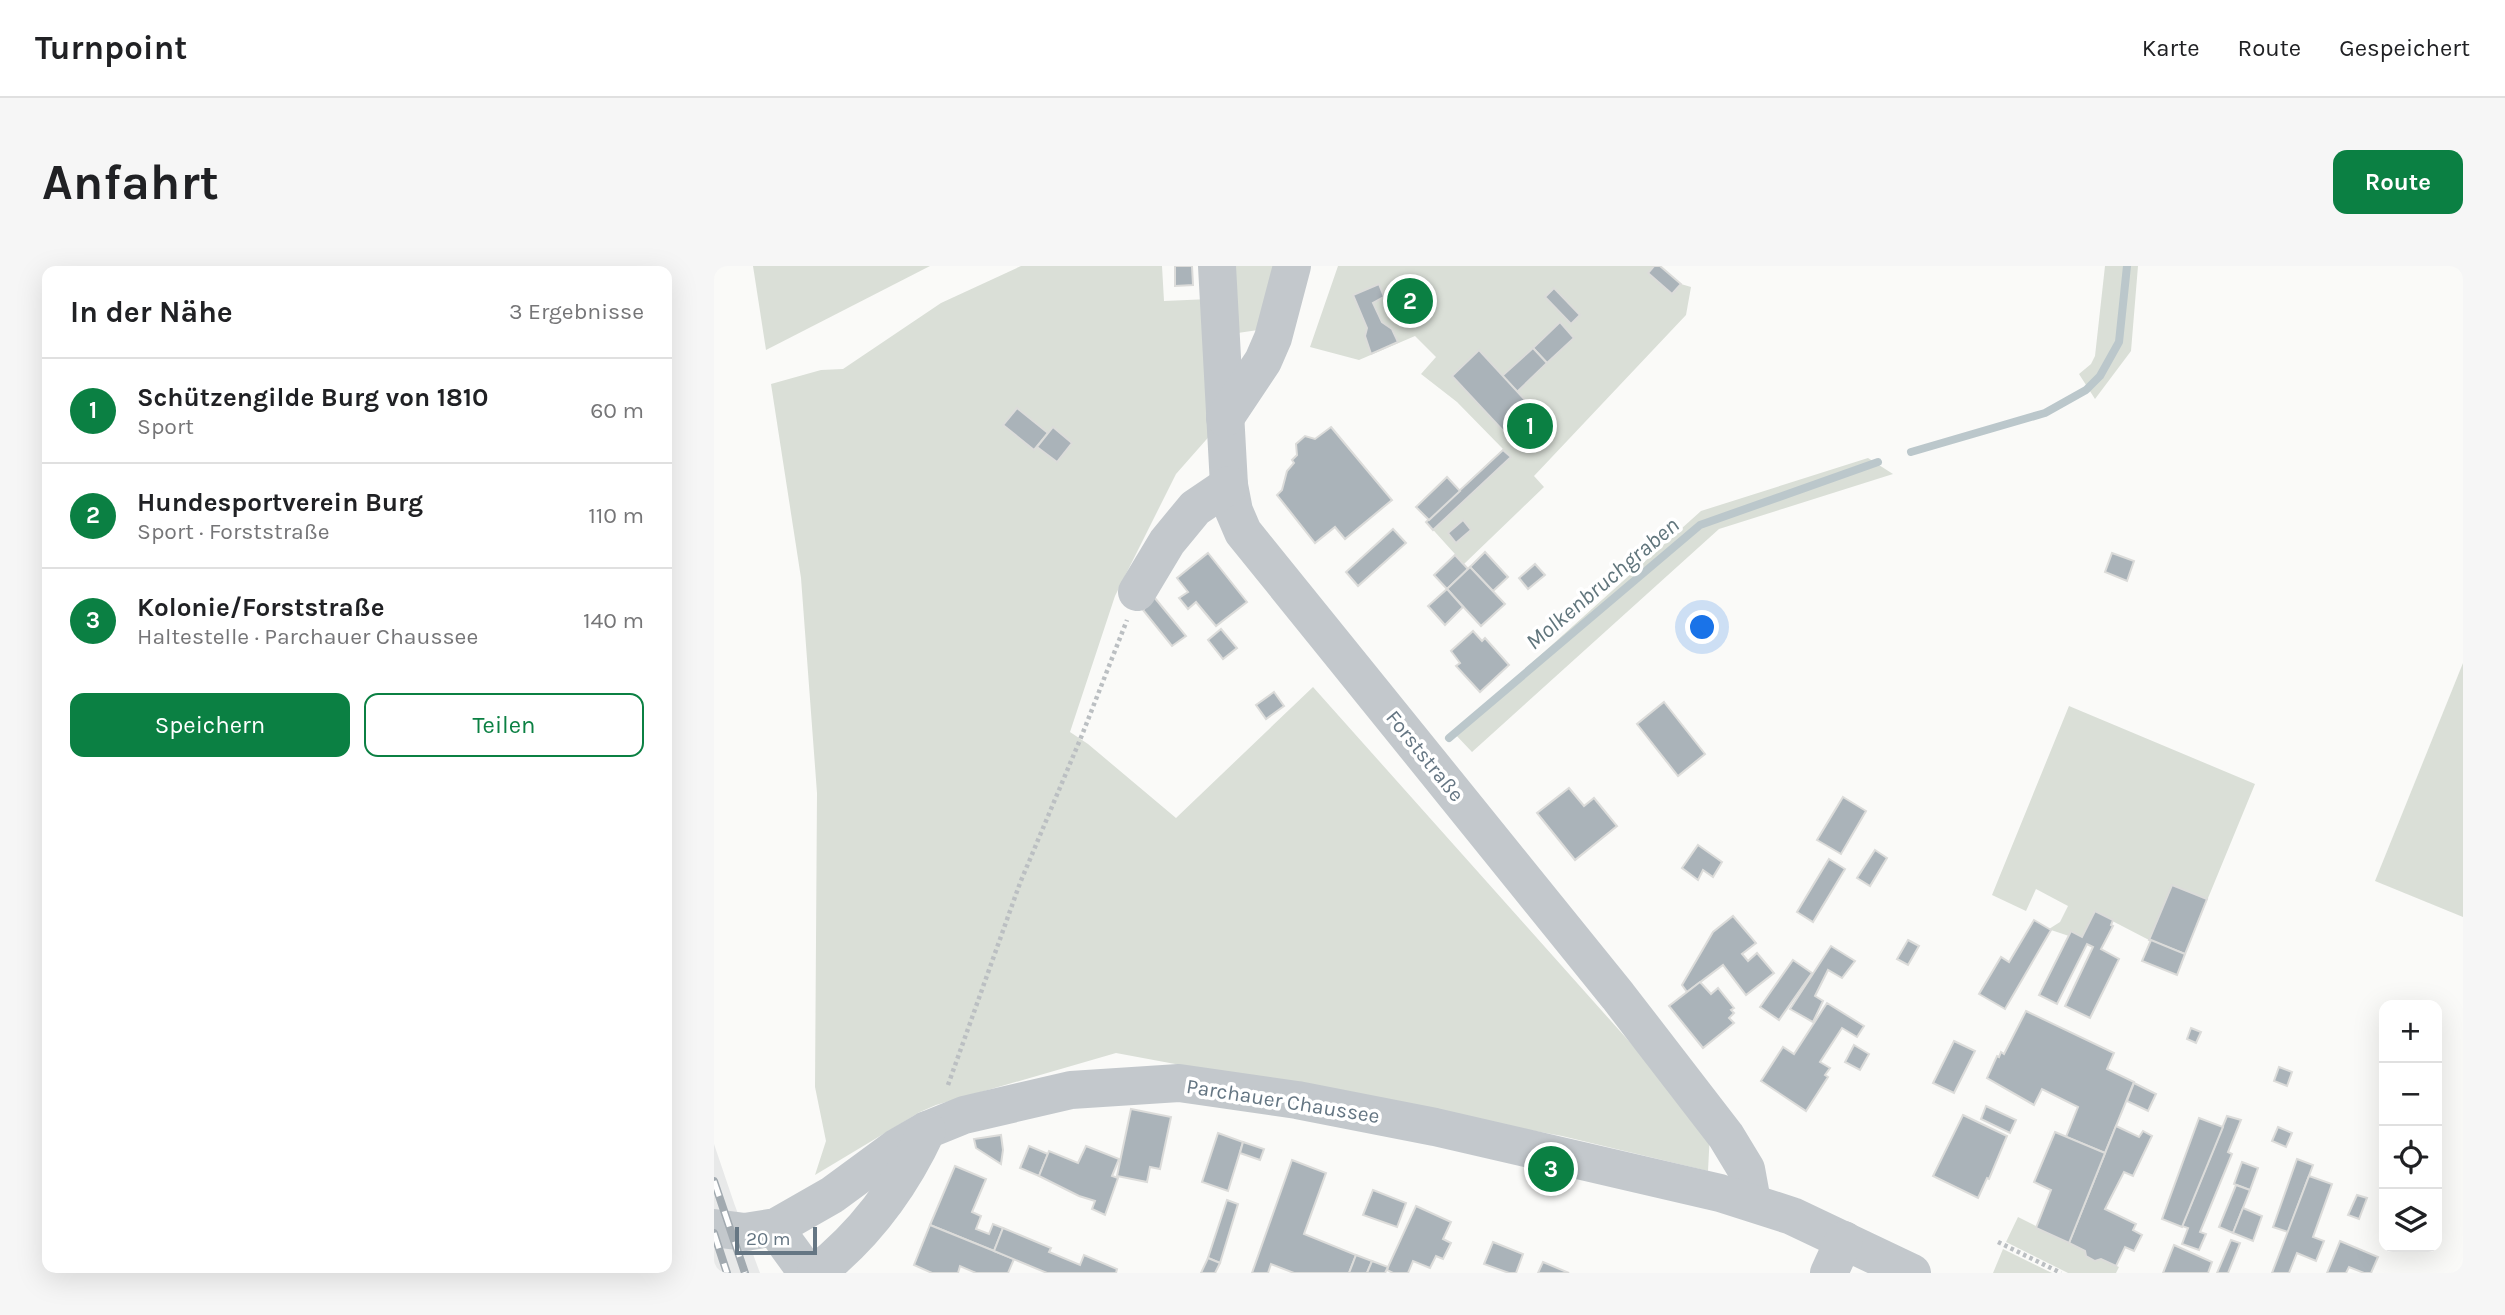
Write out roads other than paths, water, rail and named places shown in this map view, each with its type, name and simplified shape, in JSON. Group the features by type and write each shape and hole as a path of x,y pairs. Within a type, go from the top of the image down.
{"street":[{"name":"Forststraße","path":"1217,266 1229,485 1234,511 1243,532 1618,996 1726,1136 1746,1169 1752,1202"},
{"path":"1226,418 1263,361 1273,338 1292,266"},
{"path":"1137,592 1167,542 1195,508 1229,485"},
{"name":"Parchauer Chaussee","path":"714,1228 745,1231 776,1227 810,1209 896,1148 927,1130 964,1115 1071,1090 1179,1083 1297,1100 1422,1124 1649,1175 1752,1202 1837,1257 1912,1273"},
{"path":"816,1273 848,1245 891,1195 911,1164 927,1130"},
{"path":"776,1227 785,1245 799,1260 806,1273"}],"waterway":[{"name":"Molkenbruchgraben","path":"1911,452 2045,413 2086,390 2100,376 2119,342 2127,266"},
{"name":"Molkenbruchgraben","path":"1449,738 1700,525 1878,462"}],"railway":[{"path":"714,1181 745,1273"},
{"path":"714,1233 727,1273"}],"place":[{"name":"Hundesportverein Burg","path":"1410,301"},
{"name":"Schützengilde Burg von 1810","path":"1530,426"},
{"name":"Kolonie/Forststraße","path":"1551,1169"}]}
